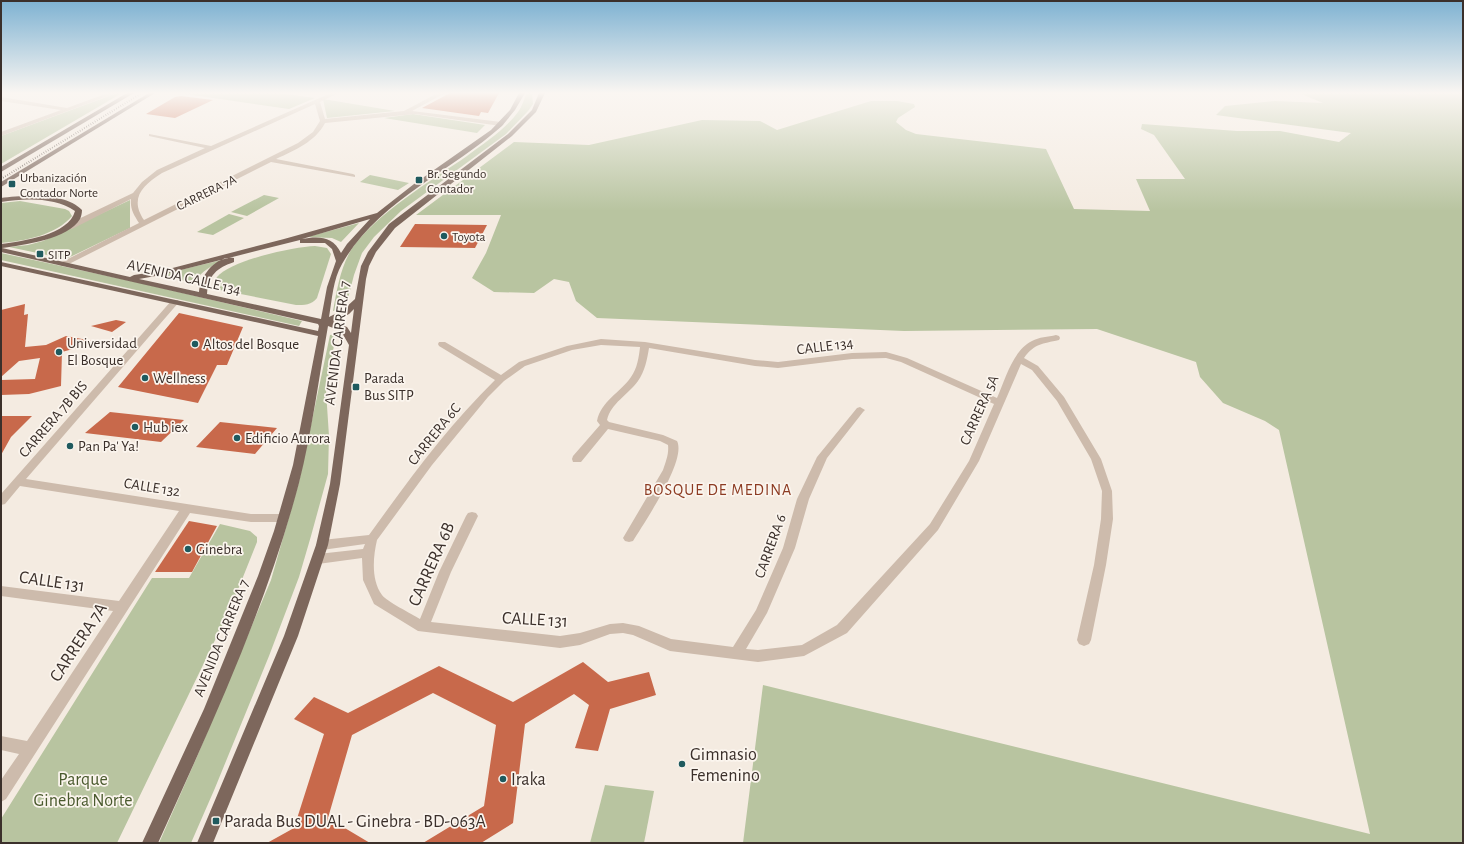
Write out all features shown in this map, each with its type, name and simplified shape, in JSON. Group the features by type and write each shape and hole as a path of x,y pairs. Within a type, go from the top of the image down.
{"main road":[{"path":"1,170 65,132"},
{"path":"1,186 88,132"},
{"name":"AVENIDA CARRERA 7","path":"150,843 195,745 257,599 293,484 305,433 334,277 340,262 356,240 382,214 490,132"},
{"name":"AVENIDA CARRERA 7","path":"205,843 291,636 322,545 335,484 358,301 365,266 372,252 392,226 410,210 513,132"},
{"path":"1,200 34,198 74,205 79,210 80,216 68,227 41,238 1,246"},
{"path":"126,278 161,273 382,214"},
{"path":"203,295 203,284 206,278 216,267 229,260 281,246 308,240 326,241 336,247 340,262"},
{"name":"AVENIDA CALLE 134","path":"1,250 325,323 344,329 353,344"},
{"name":"AVENIDA CALLE 134","path":"1,264 322,335"},
{"path":"301,330 325,323 346,312 358,301"}],"street":[{"path":"143,224 135,211 135,195 138,188 148,179 158,172 247,132"},
{"name":"CARRERA 7A","path":"62,264 271,160 309,139 316,132"},
{"path":"150,135 212,148"},
{"path":"271,160 353,176"},
{"path":"68,227 135,195"},
{"name":"CARRERA 7B BIS","path":"1,501 175,302"},
{"path":"1056,338 1036,342 1028,347 1019,358 1035,368 1060,399 1079,428 1096,459 1106,491 1107,519 1100,565 1084,640"},
{"name":"CARRERA 6C","path":"423,627 378,600 369,580 368,552 372,539 428,462 485,395 501,379 522,364 570,348 601,342 645,345"},
{"path":"442,344 501,379"},
{"path":"629,538 655,494 674,453 673,443 663,438 606,425 602,421 602,416 605,410 634,380 640,369 645,345"},
{"name":"CALLE 134","path":"645,345 755,363 778,365 852,356 886,355 904,360 1000,403"},
{"name":"CARRERA 5A","path":"736,654 758,656 804,650 842,629 934,527 974,461 1019,358"},
{"name":"CARRERA 6","path":"736,654 761,613 789,548 803,499 822,457 860,410"},
{"path":"577,459 606,425"},
{"name":"CALLE 132","path":"18,482 251,518 282,518"},
{"name":"CARRERA 7A","path":"1,794 186,509"},
{"name":"CARRERA 6B","path":"423,627 445,572 472,516"},
{"path":"322,545 372,539"},
{"path":"318,559 368,552"},
{"name":"CALLE 131","path":"1,592 122,607"},
{"name":"CALLE 131","path":"423,627 560,642 580,639 610,629 623,628 634,630 670,644 736,654"},
{"path":"1,744 30,749"}],"green space":[{"path":"11,132 55,132 1,164 1,136"},
{"path":"498,132 508,132 401,211 374,237 362,253 354,275 347,302 340,309 333,311 339,280 347,257 361,237 404,199"},
{"path":"646,132 912,132 1046,149 1074,209 1150,211 1136,179 1185,179 1154,135 1148,132 1287,132 1339,142 1351,133 1346,132 1463,132 1463,843 743,843 763,685 1370,834 1279,430 1265,421 1223,403 1200,377 1196,362 1097,329 904,331 597,318 576,301 569,282 554,279 534,293 494,292 472,278 486,253 501,215 416,215 514,142 589,145"},
{"path":"370,175 409,183 398,190 360,182"},
{"path":"264,195 279,198 247,216 231,212"},
{"path":"130,200 130,228 66,259 9,247 28,245 43,241"},
{"path":"20,201 65,209 69,211 72,216 58,228 40,236 20,241 1,243 1,203"},
{"path":"229,214 244,218 213,235 197,232"},
{"path":"359,223 341,242 332,238 307,237"},
{"path":"315,246 327,248 331,254 317,298 310,303 305,305 296,305 215,289 214,283 217,277 235,265 278,252"},
{"path":"1,253 140,283 302,321 299,326 1,260"},
{"path":"226,259 204,271 194,283 159,275"},
{"path":"336,334 326,391 329,436 328,474 299,577 269,656 191,843 159,843 271,580 299,482 330,335"},
{"name":"Parque Ginebra Norte","path":"220,524 250,531 257,537 257,542 231,607 117,843 1,843 1,819 152,578 189,578"},
{"path":"605,785 654,791 644,843 590,843"}],"building":[{"name":"Toyota","path":"415,224 487,225 475,248 400,247"},
{"path":"25,304 24,315 28,314 25,347 46,345 66,336 98,342 62,352 61,386 29,394 1,395 1,380 35,379 40,358 19,361 1,377 1,310"},
{"name":"Altos del Bosque","path":"179,313 243,327 227,365 217,365 198,403 118,387"},
{"path":"116,320 126,322 112,332 91,326"},
{"name":"Hub iex","path":"110,412 184,420 161,442 85,433"},
{"path":"1,416 32,416 11,437 1,455"},
{"name":"Edificio Aurora","path":"220,422 277,428 255,454 196,447"},
{"name":"Ginebra","path":"189,521 217,526 192,572 155,572"},
{"name":"Iraka","path":"583,662 608,682 649,672 656,695 610,709 598,751 575,748 589,705 574,694 525,724 513,823 481,843 423,843 484,806 496,725 433,693 352,735 328,818 370,843 267,843 294,828 324,734 294,719 314,697 348,713 439,666 513,702"}],"railway":[{"path":"1,179 77,132"}],"place":[{"name":"Br. Segundo Contador","path":"419,180"},
{"name":"Urbanización Contador Norte","path":"12,184"},
{"name":"Toyota","path":"444,236"},
{"name":"SITP","path":"40,254"},
{"name":"Altos del Bosque","path":"195,344"},
{"name":"Universidad El Bosque","path":"59,352"},
{"name":"Wellness","path":"145,378"},
{"name":"Parada Bus SITP","path":"356,387"},
{"name":"Hub iex","path":"135,427"},
{"name":"Edificio Aurora","path":"237,438"},
{"name":"Pan Pa' Ya!","path":"70,446"},
{"name":"Ginebra","path":"188,549"},
{"name":"Gimnasio Femenino","path":"682,764"},
{"name":"Iraka","path":"503,779"},
{"name":"Parada Bus DUAL - Ginebra - BD-063A","path":"216,821"}],"district":[{"name":"BOSQUE DE MEDINA","path":"718,489"}]}
